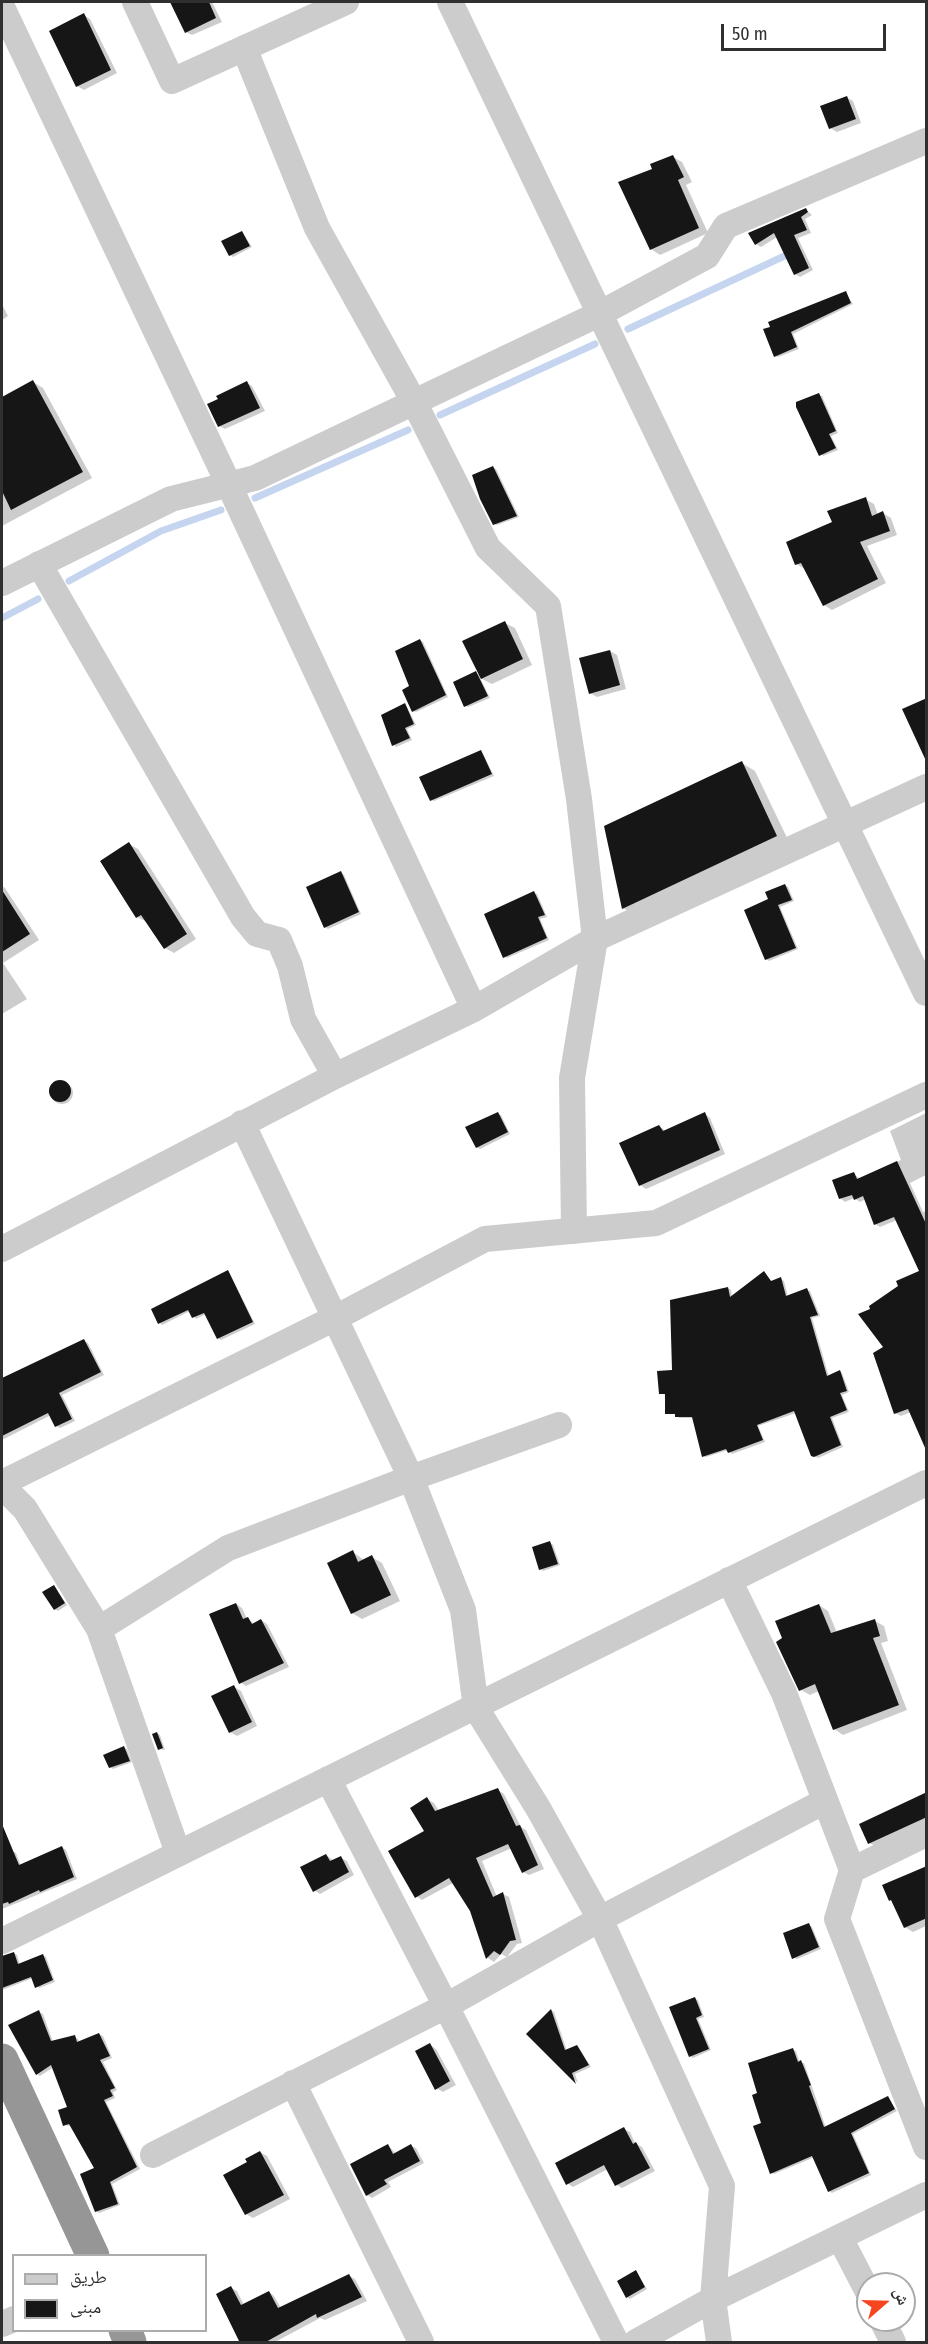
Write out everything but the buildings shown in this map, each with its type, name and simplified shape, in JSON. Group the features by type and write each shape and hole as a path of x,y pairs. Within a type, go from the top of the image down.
{"highway":[{"path":"2,2060 92,2254"}],"street":[{"path":"135,2 172,81 346,2"},
{"path":"450,2 927,993"},
{"path":"2,7 474,1009"},
{"path":"244,48 317,228 414,402 488,548 548,606 579,799 595,939 572,1078 574,1231"},
{"path":"2,583 171,499 255,478 601,314 707,256 726,226 927,141"},
{"path":"39,564 243,917 257,934 279,940 290,966 303,1019 335,1076"},
{"path":"2,1249 335,1076 474,1009 595,939 927,787"},
{"path":"178,1853 99,1629 24,1509 2,1485 335,1318 485,1239 657,1223 927,1095"},
{"path":"243,1123 411,1478 464,1611 476,1708 538,1808 600,1919 722,2186 713,2299 719,2343"},
{"path":"99,1629 228,1548 411,1478 559,1425"},
{"path":"2,1941 927,1483"},
{"path":"729,1580 784,1693 852,1870 837,1919 927,2147"},
{"path":"328,1779 446,2006 616,2343"},
{"path":"153,2155 446,2006 600,1919 825,1801"},
{"path":"852,1870 927,1834"},
{"path":"293,2083 422,2343"},
{"path":"636,2343 713,2299 927,2195"},
{"path":"840,2238 858,2272"}],"waterway":[{"path":"628,329 793,252"},
{"path":"440,415 595,344"},
{"path":"255,498 408,430"},
{"path":"69,581 161,531 221,510"},
{"path":"2,618 38,599"}]}
